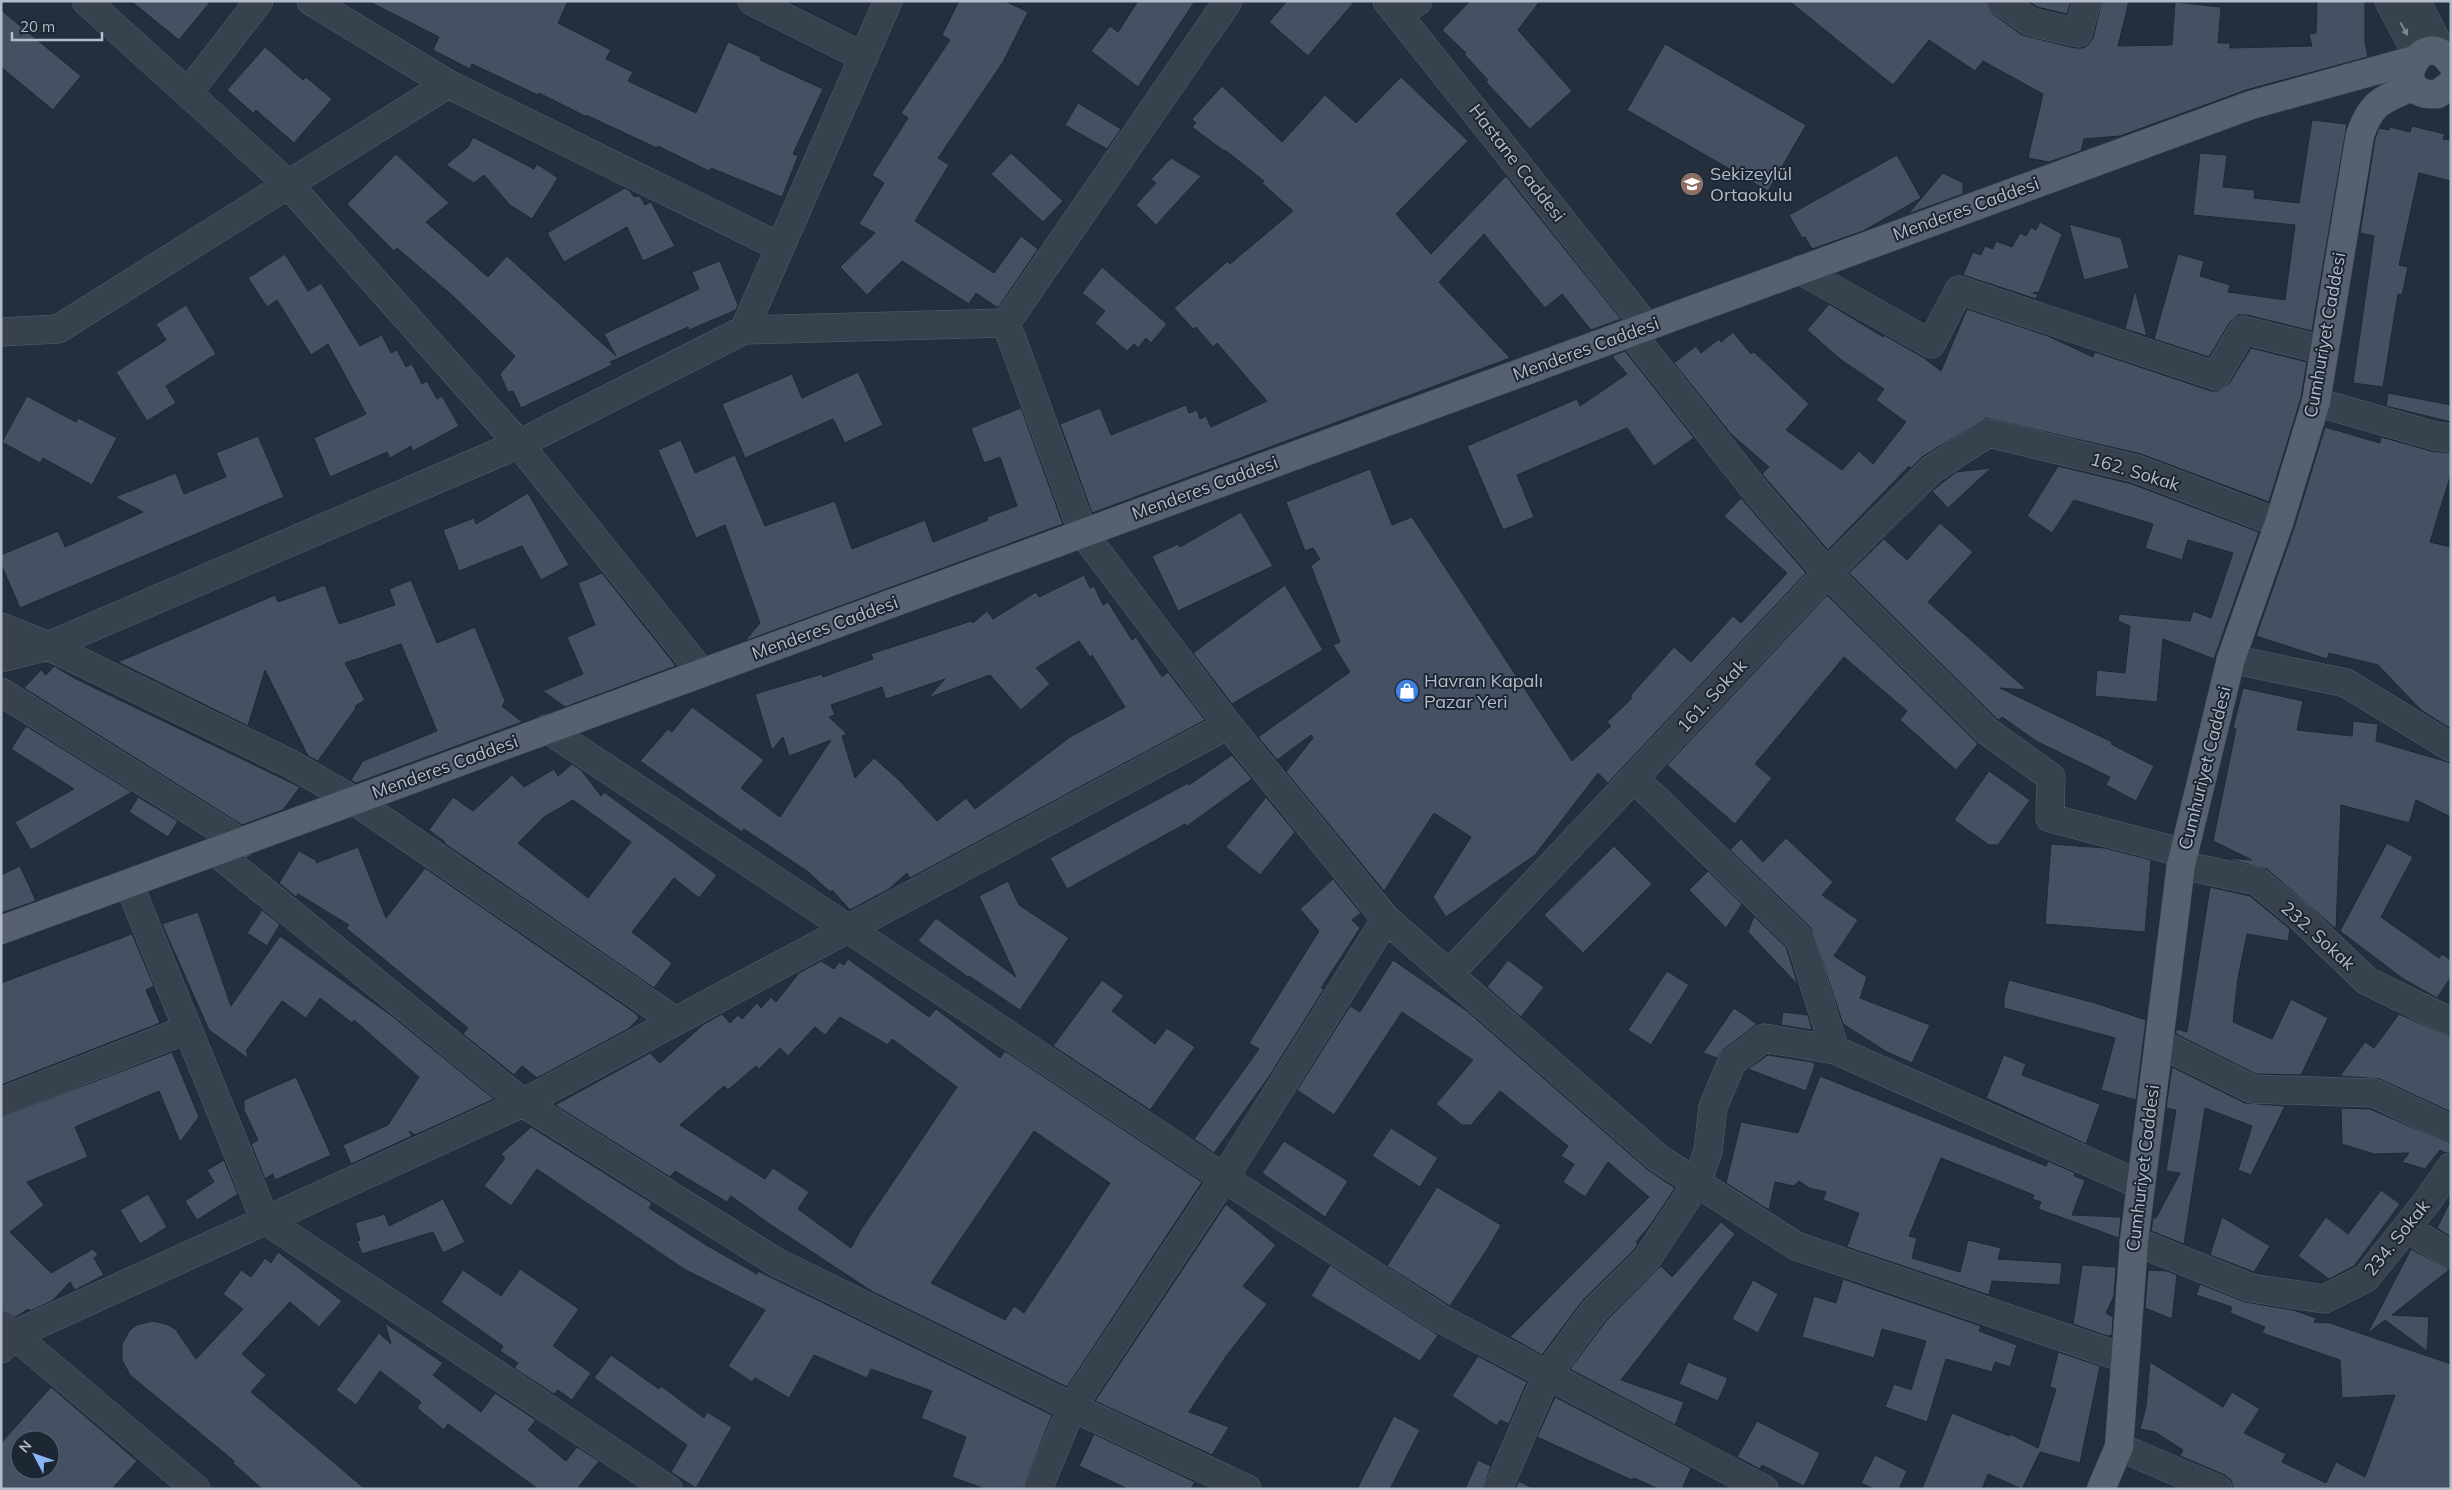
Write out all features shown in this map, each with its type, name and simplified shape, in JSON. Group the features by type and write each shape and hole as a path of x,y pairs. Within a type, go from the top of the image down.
{"main road":[{"name":"Menderes Caddesi","path":"1,930 2251,105 2437,72"},
{"name":"Cumhuriyet Caddesi","path":"2101,1489 2119,1447 2134,1241 2182,859 2231,659 2279,523 2316,402 2360,135 2367,114 2380,102 2437,72"}],"street":[{"path":"86,1 288,184 519,444 702,673"},
{"path":"188,93 259,1"},
{"path":"310,1 448,84 780,247"},
{"path":"752,1 864,57"},
{"path":"744,330 888,1"},
{"path":"1006,323 1228,1"},
{"path":"2001,1 2031,22 2078,33 2087,1"},
{"path":"2389,1 2437,72"},
{"path":"2416,1 2437,72"},
{"name":"Hastane Caddesi","path":"1401,5 1760,495 1827,574"},
{"path":"1,332 58,329 448,84"},
{"path":"1800,270 1931,344 1959,290 2216,376 2244,330 2324,350"},
{"path":"1,658 48,646 519,444 744,330 1006,323"},
{"path":"1006,323 1084,533 1228,726 1386,919 1658,1158 1796,1246 2124,1358"},
{"path":"2316,402 2435,436 2451,438"},
{"name":"161. Sokak","path":"1449,974 1827,574 1931,470 1988,433"},
{"name":"162. Sokak","path":"1988,433 2137,469 2279,523"},
{"name":"232. Sokak","path":"1827,574 1987,731 2051,777 2050,818 2256,881 2298,915 2367,981 2451,1022"},
{"path":"1,626 48,646 292,764 355,801 675,1021"},
{"path":"2231,659 2346,683 2451,747"},
{"path":"1,692 242,842"},
{"path":"196,1489 5,1336 523,1103 1228,726"},
{"path":"547,730 850,928 1224,1178 1441,1319 1764,1489"},
{"path":"1634,778 1800,938 1835,1050"},
{"path":"216,852 523,1103 776,1262 1072,1407 1245,1488"},
{"path":"129,884 265,1220 668,1489"},
{"path":"1038,1489 1072,1407 1224,1178 1386,919"},
{"path":"1,1102 188,1030"},
{"path":"1498,1489 1547,1375 1594,1310 1646,1260 1697,1183 1708,1151 1713,1107 1732,1062 1764,1038 1835,1050 2141,1185"},
{"path":"2159,1043 2252,1089 2374,1093 2451,1129"},
{"name":"234. Sokak","path":"2134,1241 2251,1288 2324,1299 2366,1278 2451,1167"},
{"path":"2406,1228 2451,1255"},
{"path":"2119,1447 2218,1489"}],"building":[{"path":"131,1 211,1 179,40"},
{"path":"368,1 568,1 558,23 611,50 606,59 633,72 628,81 696,113 728,42 761,57 760,60 823,89 793,154 798,156 782,197 711,168 709,171 658,146 657,148 472,64 470,69 433,50 439,37"},
{"path":"959,1 1005,1 1028,12 1003,62 938,158 949,165 915,221 994,273 1021,236 1038,249 998,308 976,293 969,304 902,261 867,295 840,267 875,233 859,224 884,183 872,175 908,118 901,113 950,40 942,35"},
{"path":"1138,1 1195,1 1138,87 1091,51 1110,26 1118,32"},
{"path":"1287,1 1355,1 1308,56 1269,22"},
{"path":"1470,1 1540,1 1518,30 1572,91 1530,129 1486,82 1488,80 1464,54 1466,53 1442,30"},
{"path":"1789,1 1986,1 1992,13 2022,35 2075,48 2083,48 2093,38 2102,1 2129,1 2118,46 2172,45 2175,2 2221,7 2218,43 2230,43 2230,48 2312,46 2309,34 2316,33 2317,1 2365,1 2365,43 2368,57 2246,90 2120,136 2084,139 2081,151 2049,162 2028,158 2043,94 1983,61 1975,71 1929,40 1893,85"},
{"path":"2029,1 2071,1 2067,14 2037,7"},
{"path":"1,10 81,76 53,110 1,67"},
{"path":"1665,44 1806,125 1768,191 1627,110"},
{"path":"265,47 303,80 306,77 332,99 294,143 256,110 253,113 227,90"},
{"path":"1401,77 1468,141 1396,214 1431,254 1506,176 1621,319 1591,330 1562,294 1545,308 1484,234 1439,282 1510,358 1092,513 1060,424 1100,408 1111,435 1186,405 1189,413 1197,410 1200,419 1206,416 1211,427 1267,401 1217,343 1213,347 1196,327 1193,329 1174,308 1228,261 1230,264 1293,211 1262,183 1264,181 1192,127 1196,123 1192,119 1222,86 1282,142 1325,95 1356,123"},
{"path":"1078,103 1121,129 1107,149 1065,125"},
{"path":"2312,120 2347,124 2312,331 2247,315 2238,315 2230,322 2209,357 2154,339 2178,254 2204,261 2200,276 2230,285 2228,292 2285,300 2295,225 2193,215 2200,153 2227,155 2223,187 2255,190 2254,198 2299,203"},
{"path":"2412,126 2445,134 2443,139 2451,140 2451,181 2419,173 2399,265 2408,267 2402,295 2398,294 2383,387 2353,383 2374,236 2360,233 2375,139 2379,128 2389,130 2390,127 2410,132"},
{"path":"473,137 534,169 537,164 558,178 532,219 510,205 484,175 474,183 446,165 468,147"},
{"path":"1011,153 1063,201 1043,222 991,174"},
{"path":"396,154 449,203 426,222 488,277 507,256 616,356 604,334 699,289 692,272 720,261 738,305 736,310 689,330 688,327 610,362 612,365 521,408 513,391 508,392 500,374 515,356 453,296 397,248 394,251 347,204"},
{"path":"1897,155 1921,198 1863,231 1812,249 1805,237 1802,238 1789,215"},
{"path":"1171,158 1201,176 1156,225 1136,205 1156,183 1151,179"},
{"path":"1943,173 1963,183 1963,194 1908,214"},
{"path":"625,188 634,197 640,196 645,205 651,202 675,246 643,261 627,227 564,262 547,233"},
{"path":"2040,222 2062,234 2039,292 2033,293 2038,294 2036,299 1963,275 1973,252 1981,255 1985,246 1993,249 1996,241 2012,247 2020,233 2026,236 2031,227 2036,230"},
{"path":"2069,224 2121,238 2129,268 2084,280"},
{"path":"285,254 308,291 321,283 360,346 382,335 391,353 397,350 406,367 412,364 422,384 427,381 437,399 442,396 459,426 413,451 411,446 390,458 387,452 330,477 314,438 366,414 328,344 311,355 277,300 267,307 248,278"},
{"path":"1102,267 1167,324 1151,343 1146,338 1138,348 1134,344 1127,351 1095,323 1105,311 1082,293"},
{"path":"2135,290 2147,336 2125,329"},
{"path":"1829,304 1883,337 1884,335 1924,358 1941,371 1967,309 2048,336 2093,357 2095,352 2211,391 2218,391 2229,384 2251,348 2307,362 2301,398 2269,502 2141,454 1986,418 1922,457 1911,468 1909,466 1828,550 1762,474 1769,467 1731,434 1674,363 1696,346 1701,353 1719,339 1721,342 1733,332 1751,354 1754,352 1809,404 1786,430 1842,470 1859,451 1873,464 1906,422 1876,400 1884,389 1840,359 1807,330"},
{"path":"186,305 216,354 166,386 176,403 147,421 116,372 166,340 156,324"},
{"path":"1625,351 1694,438 1654,466 1627,428 1517,475 1534,517 1503,530 1467,446 1577,399 1580,406 1627,374 1612,356"},
{"path":"858,372 883,425 845,443 833,419 745,458 722,404 792,374 802,398"},
{"path":"2388,393 2451,405 2451,422 2386,406"},
{"path":"27,396 76,422 78,418 117,438 92,485 43,458 40,463 2,442"},
{"path":"1021,408 1063,524 745,641 760,623 725,525 696,538 658,450 681,440 695,473 735,455 765,526 835,501 852,549 925,520 933,542 988,520 987,517 1017,506 1000,457 984,463 971,428"},
{"path":"2325,427 2380,443 2381,437 2431,451 2451,453 2451,474 2430,542 2451,547 2451,729 2421,710 2378,665 2329,653 2327,659 2256,636 2294,528"},
{"path":"258,436 284,497 20,608 1,564 1,555 58,531 65,547 143,512 115,497 176,473 184,494 226,477 216,453"},
{"path":"2058,466 2132,484 2259,532 2214,659 2163,639 2157,702 2095,696 2097,670 2125,673 2130,626 2118,621 2119,614 2190,621 2193,611 2211,618 2233,553 2188,540 2182,560 2145,548 2153,524 2074,500 2052,533 2027,516"},
{"path":"1991,468 1948,508 1932,491 1956,472"},
{"name":"Havran Kapalı Pazar Yeri","path":"1370,469 1392,525 1412,517 1572,761 1611,726 1607,722 1632,698 1630,696 1674,647 1691,662 1733,616 1741,623 1787,573 1724,516 1741,498 1806,573 1608,783 1598,773 1535,855 1446,917 1433,897 1471,837 1434,813 1384,891 1286,772 1313,738 1311,735 1277,760 1258,737 1350,672 1333,645 1340,642 1311,566 1320,559 1313,548 1305,551 1286,502"},
{"path":"528,493 569,565 541,580 522,546 459,571 443,530 474,518 476,524"},
{"path":"1241,512 1273,566 1178,611 1152,556 1178,544 1180,547"},
{"path":"1940,523 1973,552 1928,602 2027,690 2000,688 2112,742 2111,744 2154,766 2136,801 2106,785 2110,777 2036,741 2002,717 1999,720 1997,719 1849,573 1884,539 1907,560"},
{"path":"602,573 676,666 565,707 543,691 583,674 567,637 595,625 578,583"},
{"path":"1084,575 1090,588 1094,586 1103,605 1108,602 1132,640 1136,637 1162,677 1168,672 1205,720 910,878 907,873 889,889 850,910 833,891 829,891 807,871 744,829 742,832 640,761 668,729 672,732 692,707 764,760 741,788 780,817 831,740 789,756 783,737 772,750 755,694 822,674 823,677 873,659 871,654 971,621 973,623 987,611 993,619 1036,592 1039,597","holes":["1079,641 1090,657 1092,655 1125,707 1070,737 975,809 966,798 937,821 899,780 874,758 855,778 842,736 847,734 829,717 835,715 831,705 882,687 886,699 945,679 928,698 990,675 1021,710 1050,684 1036,668"]},
{"path":"411,580 437,643 475,627 505,701 502,706 522,722 356,783 351,780 363,761 437,731 401,644 345,663 365,700 355,706 356,708 318,761 308,756 265,670 248,726 118,662 275,595 278,602 325,585 339,624 395,605 389,589"},
{"path":"1285,585 1323,650 1232,704 1193,653"},
{"path":"1827,595 1978,744 1956,770 1900,720 1907,711 1844,657 1755,764 1772,778 1735,824 1667,765"},
{"path":"54,666 76,679 300,787 283,810 242,825 24,688 41,670 46,675"},
{"path":"2243,688 2303,701 2297,730 2352,736 2353,721 2378,724 2376,741 2451,763 2451,817 2416,800 2409,823 2341,805 2336,929 2267,869 2224,858 2252,860 2213,841 2236,729 2233,728"},
{"path":"26,726 132,792 31,850 15,822 74,789 11,749"},
{"path":"1232,755 1252,779 1187,826 1185,824 1067,889 1050,858 1188,783 1189,785"},
{"path":"572,764 581,770 601,796 604,792 717,875 699,898 674,878 632,932 672,963 654,988 444,843 429,830 453,797 473,811 512,775 524,787 554,769 558,776","holes":["573,800 631,842 588,898 518,843 544,817"]},
{"path":"1989,771 2030,800 1998,845 1989,845 1954,820"},
{"path":"138,797 178,821 168,837 129,812"},
{"path":"1266,797 1295,832 1260,875 1226,847"},
{"path":"1786,838 1833,882 1822,895 1858,920 1834,956 1867,977 1860,998 1930,1025 1912,1063 1887,1052 1843,1024 1811,928 1730,850 1741,839 1763,862"},
{"path":"2387,843 2413,857 2381,917 2439,958 2442,954 2451,960 2451,977 2437,998 2402,978 2340,931"},
{"path":"2051,844 2105,848 2151,860 2145,932 2045,924"},
{"path":"1614,846 1652,884 1583,953 1544,915"},
{"path":"358,847 386,918 425,868 635,1013 639,1018 628,1029 537,1078 522,1066 514,1075 463,1034 468,1028 346,928 349,925 298,894 296,897 279,883 299,851 317,861 316,863"},
{"path":"20,866 36,901 1,913 1,875"},
{"path":"1708,871 1742,904 1726,928 1689,890"},
{"path":"1333,879 1361,913 1352,920 1360,928 1321,988 1324,989 1270,1075 1214,1153 1194,1139 1259,1049 1249,1043 1319,931 1300,909"},
{"path":"1008,881 1019,905 1069,938 1020,1010 968,977 918,941 936,918 1016,977 979,896"},
{"path":"2210,887 2250,896 2290,929 2288,941 2247,934 2238,978 2233,1022 2272,1039 2291,999 2328,1018 2301,1075 2256,1074 2176,1034 2176,1029 2187,1032"},
{"path":"262,910 280,924 267,946 247,933"},
{"path":"198,912 231,1006 280,936 392,1016 494,1099 415,1135 409,1131 412,1136 351,1164 343,1145 388,1125 419,1077 354,1020 352,1023 320,998 306,1018 282,1001 246,1051 249,1059 209,1030 162,924"},
{"path":"1754,916 1786,947 1798,985 1748,932"},
{"path":"132,934 154,986 146,990 160,1023 1,1085 1,983"},
{"path":"848,959 929,1017 936,1009 1000,1058 1005,1051 1202,1182 1067,1387 873,1292 768,1223 731,1196 727,1202 675,1171 670,1177 555,1105 650,1053 660,1063 704,1024 722,1014 730,1023 738,1015 742,1019 757,1003 761,1008 771,997 776,1002 799,973 821,961 834,969 839,962 844,965","holes":["840,1017 888,1045 892,1039 957,1087 860,1231 851,1248 798,1209 809,1192 773,1168 765,1179 680,1125 724,1086 728,1090 756,1066 759,1069 780,1048 788,1056 815,1027 825,1035","1034,1131 1110,1183 1024,1313 1014,1306 1005,1320 931,1283"]},
{"path":"1393,960 1467,1011 1648,1170 1675,1188 1651,1224 1636,1242 1638,1244 1634,1250 1583,1300 1542,1355 1510,1337 1649,1197 1608,1162 1585,1197 1563,1182 1574,1164 1561,1156 1568,1146 1500,1091 1471,1125 1462,1125 1436,1104 1473,1060 1402,1012 1334,1115 1297,1090 1350,1006 1360,1012"},
{"path":"1508,960 1544,987 1521,1017 1487,987"},
{"path":"1667,971 1689,985 1651,1045 1628,1030"},
{"path":"1102,980 1124,996 1112,1011 1155,1044 1167,1028 1195,1047 1150,1110 1053,1046"},
{"path":"2009,980 2095,1003 2146,1020 2136,1100 2101,1090 2115,1038 2004,1008 2004,998"},
{"path":"1734,1008 1757,1024 1723,1050 1717,1058 1703,1053"},
{"path":"1783,1012 1808,1015 1812,1030 1781,1025"},
{"path":"2399,1014 2451,1037 2451,1112 2380,1079 2340,1076 2365,1042 2374,1048"},
{"path":"172,1052 199,1117 180,1142 159,1091 75,1127 88,1157 27,1182 44,1205 10,1232 51,1273 93,1249 98,1255 94,1258 104,1275 75,1290 70,1282 52,1301 30,1311 28,1309 16,1317 1,1310 1,1117"},
{"path":"1768,1055 1812,1062 1815,1065 1806,1091 1748,1069"},
{"path":"2004,1055 2026,1064 2022,1075 2100,1104 2086,1144 1986,1098"},
{"path":"2172,1067 2245,1103 2285,1106 2251,1175 2238,1170 2252,1126 2205,1108 2184,1244 2151,1231 2153,1218 2156,1218 2180,1173 2166,1171 2176,1110 2166,1108"},
{"path":"1820,1076 2046,1166 2048,1161 2075,1173 2074,1176 2085,1180 2072,1215 2121,1217 2119,1238 2038,1209 2041,1202 2032,1199 2034,1195 1941,1158 1909,1236 1917,1238 1912,1258 1960,1272 1968,1240 2001,1248 1998,1259 2062,1263 2060,1285 1992,1281 1989,1295 1847,1247 1859,1213 1823,1200 1826,1192 1809,1188 1799,1181 1794,1186 1775,1182 1769,1210 1726,1183 1741,1122 1798,1133"},
{"path":"296,1077 331,1155 275,1180 273,1174 265,1179 251,1144 258,1140 244,1110 244,1100"},
{"path":"2341,1108 2370,1109 2451,1144 2451,1152 2445,1153 2440,1150 2425,1169 2402,1162 2409,1153 2374,1154 2342,1144"},
{"path":"531,1127 652,1203 649,1208 706,1245 757,1274 758,1271 1052,1415 1023,1489 985,1489 952,1477 966,1437 921,1418 932,1391 871,1369 867,1378 814,1355 789,1398 755,1378 752,1382 728,1366 765,1310 684,1269 537,1169 511,1206 484,1186 505,1158 501,1154"},
{"path":"1391,1128 1438,1158 1420,1187 1372,1156"},
{"path":"1284,1141 1348,1181 1325,1217 1262,1173"},
{"path":"224,1160 238,1194 197,1220 185,1201 214,1182 207,1170"},
{"path":"1437,1187 1501,1225 1450,1306 1387,1266"},
{"path":"2381,1190 2400,1204 2354,1266 2329,1279 2298,1256 2326,1217 2348,1234"},
{"path":"148,1194 167,1227 140,1244 120,1210"},
{"path":"443,1199 465,1242 443,1253 433,1232 362,1254 357,1241 360,1240 355,1223 385,1214 389,1226"},
{"path":"2451,1200 2451,1237 2437,1228"},
{"path":"1226,1204 1276,1245 1243,1286 1267,1304 1227,1355 1189,1412 1229,1427 1212,1455 1095,1401"},
{"path":"2222,1217 2270,1246 2254,1272 2210,1255"},
{"path":"1721,1222 1735,1234 1621,1380 1684,1402 1675,1425 1570,1369 1606,1321 1661,1266 1672,1277"},
{"path":"2411,1249 2449,1270 2392,1315 2429,1317 2427,1351 2385,1320 2367,1334"},
{"path":"278,1252 342,1301 319,1327 290,1302 242,1354 266,1375 251,1392 365,1489 262,1489 233,1463 234,1461 130,1375 122,1360 122,1344 130,1330 137,1325 153,1321 169,1325 176,1330 196,1359 243,1309 223,1294 241,1270 251,1277 265,1258 271,1263"},
{"path":"1330,1265 1438,1335 1420,1361 1311,1296"},
{"path":"2082,1265 2116,1267 2114,1296 2106,1313 2113,1317 2112,1335 2107,1336 2073,1324"},
{"path":"520,1269 579,1309 553,1346 591,1373 572,1400 558,1390 554,1394 514,1368 518,1363 500,1351 503,1346 441,1302 463,1270 501,1296"},
{"path":"2148,1270 2167,1271 2177,1275 2172,1319 2145,1308"},
{"path":"1843,1279 1981,1326 1979,1331 2017,1345 2010,1367 1995,1362 1992,1372 1946,1359 1927,1422 1885,1407 1894,1384 1911,1390 1926,1341 1882,1329 1874,1358 1802,1337 1814,1296 1836,1303"},
{"path":"1753,1280 1778,1294 1758,1333 1732,1319"},
{"path":"2200,1284 2245,1302 2293,1310 2316,1318 2314,1322 2330,1323 2451,1364 2451,1489 2233,1489 2231,1480 2225,1475 2180,1456 2183,1450 2155,1432 2140,1429 2146,1407 2150,1362 2223,1407 2232,1392 2260,1409 2244,1433 2286,1454 2282,1462 2326,1483 2336,1462 2365,1477 2395,1395 2342,1398 2340,1360 2262,1333 2265,1327 2230,1313 2232,1307 2196,1295"},
{"path":"385,1323 443,1363 433,1375 481,1412 495,1393 536,1420 528,1430 566,1461 577,1447 599,1461 577,1489 538,1489 448,1424 444,1430 417,1408 421,1402 380,1371 356,1405 336,1390 379,1333 391,1344"},
{"path":"2058,1352 2100,1366 2080,1463 2040,1452 2022,1489 1988,1474 1982,1489 1922,1489 1952,1413 2009,1436 2010,1434 2038,1448 2056,1389 2050,1387"},
{"path":"611,1355 659,1389 661,1386 704,1418 707,1412 732,1427 696,1488 671,1472 687,1445 594,1378"},
{"path":"1478,1356 1527,1382 1509,1424 1500,1420 1497,1426 1452,1396"},
{"path":"1688,1362 1728,1378 1718,1401 1679,1384"},
{"path":"51,1387 137,1461 112,1489 1,1489 1,1443 10,1433 10,1480 60,1480 60,1430 13,1430"},
{"path":"1555,1397 1691,1468 1682,1489 1659,1489 1634,1478 1632,1480 1537,1437"},
{"path":"1394,1416 1420,1430 1390,1489 1357,1489"},
{"path":"1757,1421 1820,1453 1804,1486 1762,1465 1760,1469 1737,1457"},
{"path":"1094,1434 1195,1482 1191,1489 1128,1489 1079,1466"},
{"path":"1875,1455 1907,1471 1899,1489 1874,1489 1861,1483"},
{"path":"1478,1460 1491,1466 1483,1489 1465,1489"},
{"path":"1519,1481 1534,1489 1515,1489"}],"place":[{"name":"Sekizeylül Ortaokulu","path":"1692,184"},
{"name":"Havran Kapalı Pazar Yeri","path":"1407,691"}]}
